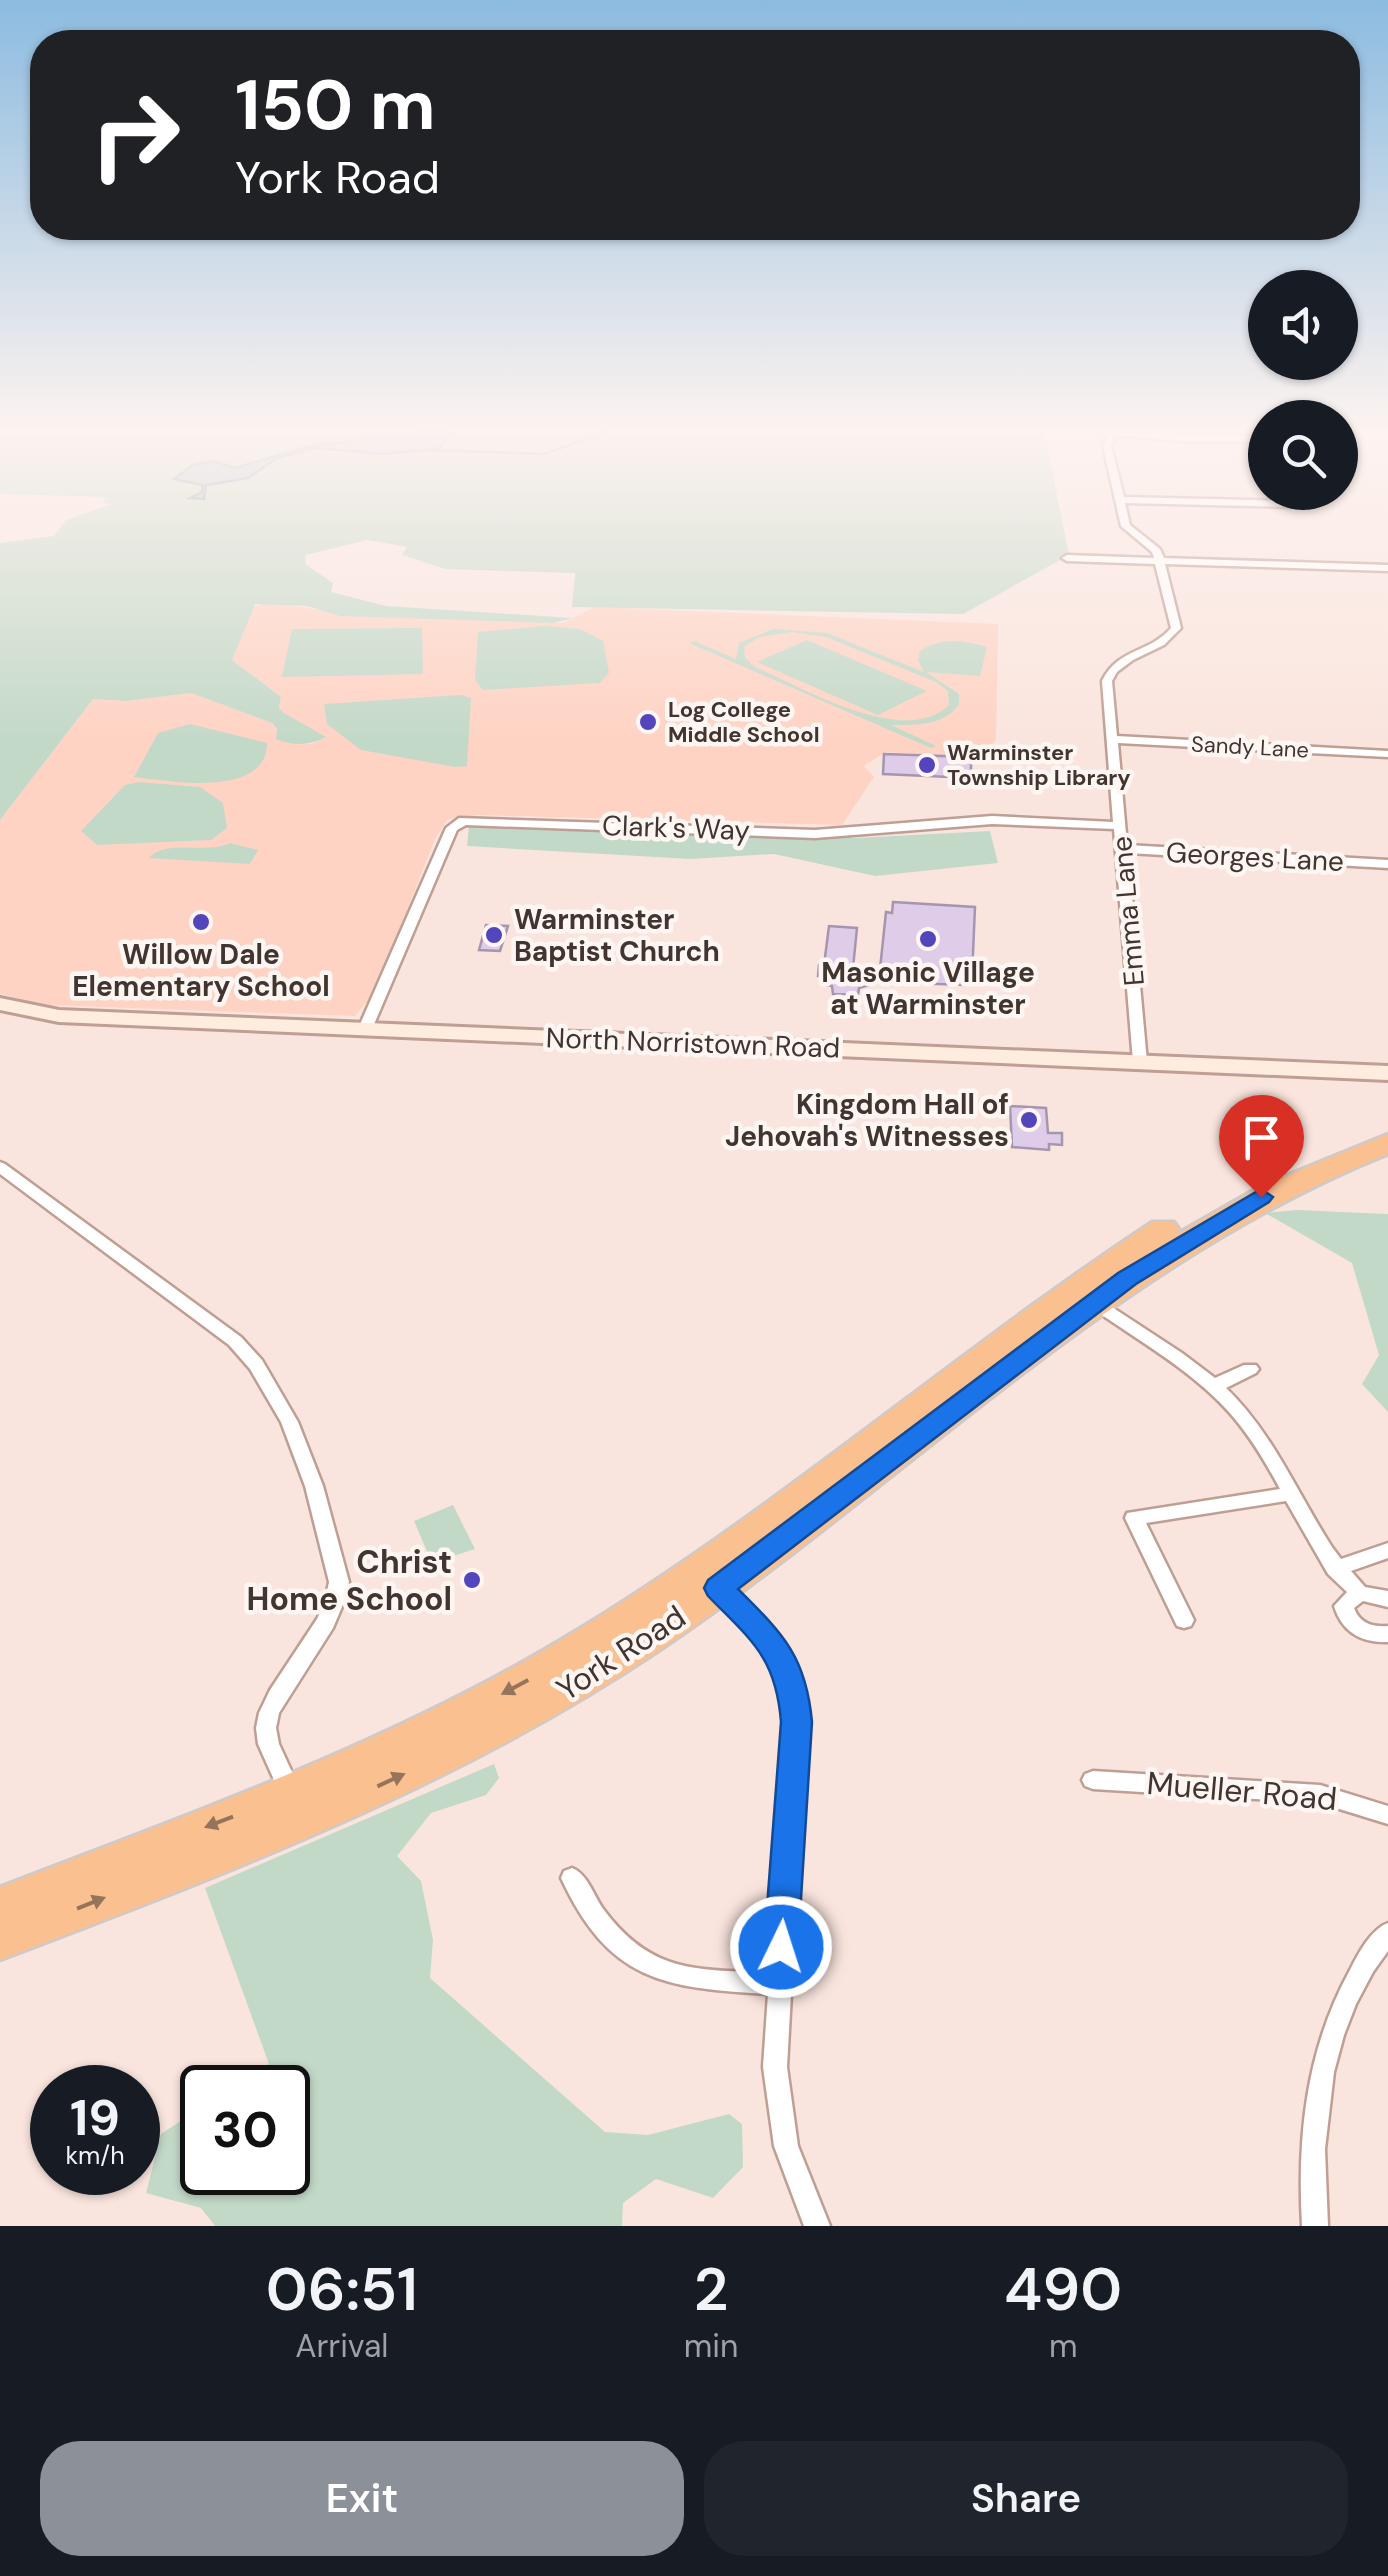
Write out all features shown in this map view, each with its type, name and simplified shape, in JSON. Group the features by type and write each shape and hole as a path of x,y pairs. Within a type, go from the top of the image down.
{"highway":[{"name":"York Road","path":"0,1907 292,1794 547,1670 644,1609 1224,1194 1388,1126"},
{"name":"York Road","path":"0,1939 298,1821 478,1738 585,1678 718,1588 1086,1296 1235,1210 1388,1142"}],"street":[{"path":"1136,534 1157,551 1160,561"},
{"path":"1067,558 1388,568"},
{"name":"Emma Lane","path":"1140,1062 1108,676 1118,664 1170,638 1176,628 1160,561"},
{"name":"Sandy Lane","path":"1113,740 1388,754"},
{"name":"Clark's Way","path":"366,1029 452,828 458,823 816,834 992,820 1121,826"},
{"name":"Georges Lane","path":"1123,849 1388,864"},
{"name":"North Norristown Road","path":"0,1004 59,1016 1388,1073"},
{"path":"0,1167 236,1342 261,1366 284,1408 339,1582 333,1611 269,1713 266,1728 292,1794"},
{"path":"1086,1296 1212,1387 1247,1420 1312,1539 1335,1570 1359,1593 1388,1599"},
{"path":"1212,1387 1250,1369"},
{"path":"1184,1620 1134,1518 1290,1494"},
{"path":"1335,1570 1388,1550"},
{"path":"718,1588 777,1647 793,1685 796,1722 774,2054 780,2119 804,2199 817,2226"},
{"path":"1359,1593 1344,1606 1349,1620 1363,1632 1388,1634"},
{"name":"Mueller Road","path":"1092,1780 1320,1794 1388,1814"},
{"path":"572,1878 607,1938 644,1964 690,1978 779,1984"},
{"path":"1315,2226 1310,2152 1328,2046 1348,1997 1388,1933"}],"shaded area":[{"path":"267,602 334,612 563,623 595,607 998,624 996,739 983,758 886,752 864,766 874,777 842,825 478,815 448,819 435,839 375,992 355,1016 46,1005 0,994 0,820 93,699 127,701 191,693 272,723 286,743 311,744 325,737 279,709 281,697 232,660 253,607"}],"green space":[{"path":"1065,534 1069,555 963,614 572,607 575,573 445,569 402,555 407,547 367,540 306,555 305,564 333,583 331,592 386,606 573,618 553,623 340,616 307,606 255,604 232,660 281,697 279,708 284,713 326,737 308,743 282,741 276,739 277,729 272,723 191,693 127,701 93,699 0,820 0,543 54,536"},
{"path":"544,626 580,629 603,641 609,673 599,683 483,690 475,680 478,632"},
{"path":"422,628 423,674 282,677 292,629"},
{"path":"773,629 827,633 924,672 918,660 920,651 937,643 953,641 987,647 980,676 926,672 959,694 959,704 946,717 929,723 891,725 936,746 931,748 689,643 694,641 736,659 739,643","holes":["791,632 826,637 936,682 948,691 949,705 930,717 880,718 825,699 755,667 745,658 744,647 759,637"]},
{"path":"807,640 927,691 878,715 757,662"},
{"path":"461,695 471,698 467,766 455,767 361,750 327,724 324,704"},
{"path":"190,724 267,743 263,761 251,772 213,782 134,777 158,733"},
{"path":"139,782 200,787 223,803 227,828 211,840 97,845 81,831 125,785"},
{"path":"469,826 855,838 990,831 998,863 875,876 774,854 690,859 467,846"},
{"path":"230,843 258,850 250,864 148,858 166,849 209,848"},
{"path":"1297,1210 1388,1214 1388,1412 1362,1384 1379,1355 1352,1263 1265,1213"},
{"path":"453,1505 475,1549 432,1563 414,1521"},
{"path":"494,1764 499,1778 486,1795 431,1813 397,1856 421,1881 433,1940 430,1978 605,2132 648,2135 729,2114 742,2124 743,2167 713,2198 656,2179 623,2203 622,2226 215,2226 201,2208 153,2195 160,2195 161,2134 180,2121 180,2195 310,2195 310,2065 267,2065 205,1888"}],"building":[{"name":"Warminster Township Library","path":"884,754 971,757 971,778 883,774"},
{"name":"Masonic Village at Warminster","path":"893,902 975,907 972,977 965,976 965,985 879,982 859,988 858,995 833,994 832,986 826,985 827,976 818,976 819,965 824,965 829,926 857,928 853,968 880,969 886,912 892,913"},
{"name":"Warminster Baptist Church","path":"486,925 508,926 500,951 479,950"},
{"name":"Kingdom Hall of Jehovah's Witnesses","path":"1010,1106 1046,1108 1048,1133 1062,1133 1062,1145 1049,1144 1049,1150 1012,1147"}],"place":[{"name":"Log College Middle School","path":"648,722"},
{"name":"Warminster Township Library","path":"927,765"},
{"name":"Willow Dale Elementary School","path":"201,922"},
{"name":"Warminster Baptist Church","path":"494,935"},
{"name":"Masonic Village at Warminster","path":"928,939"},
{"name":"Kingdom Hall of Jehovah's Witnesses","path":"1029,1120"},
{"name":"Christ Home School","path":"472,1580"}],"route":[{"path":"781,1947 796,1722 793,1685 777,1647 718,1588 1127,1278 1207,1226 1261,1197"}]}
